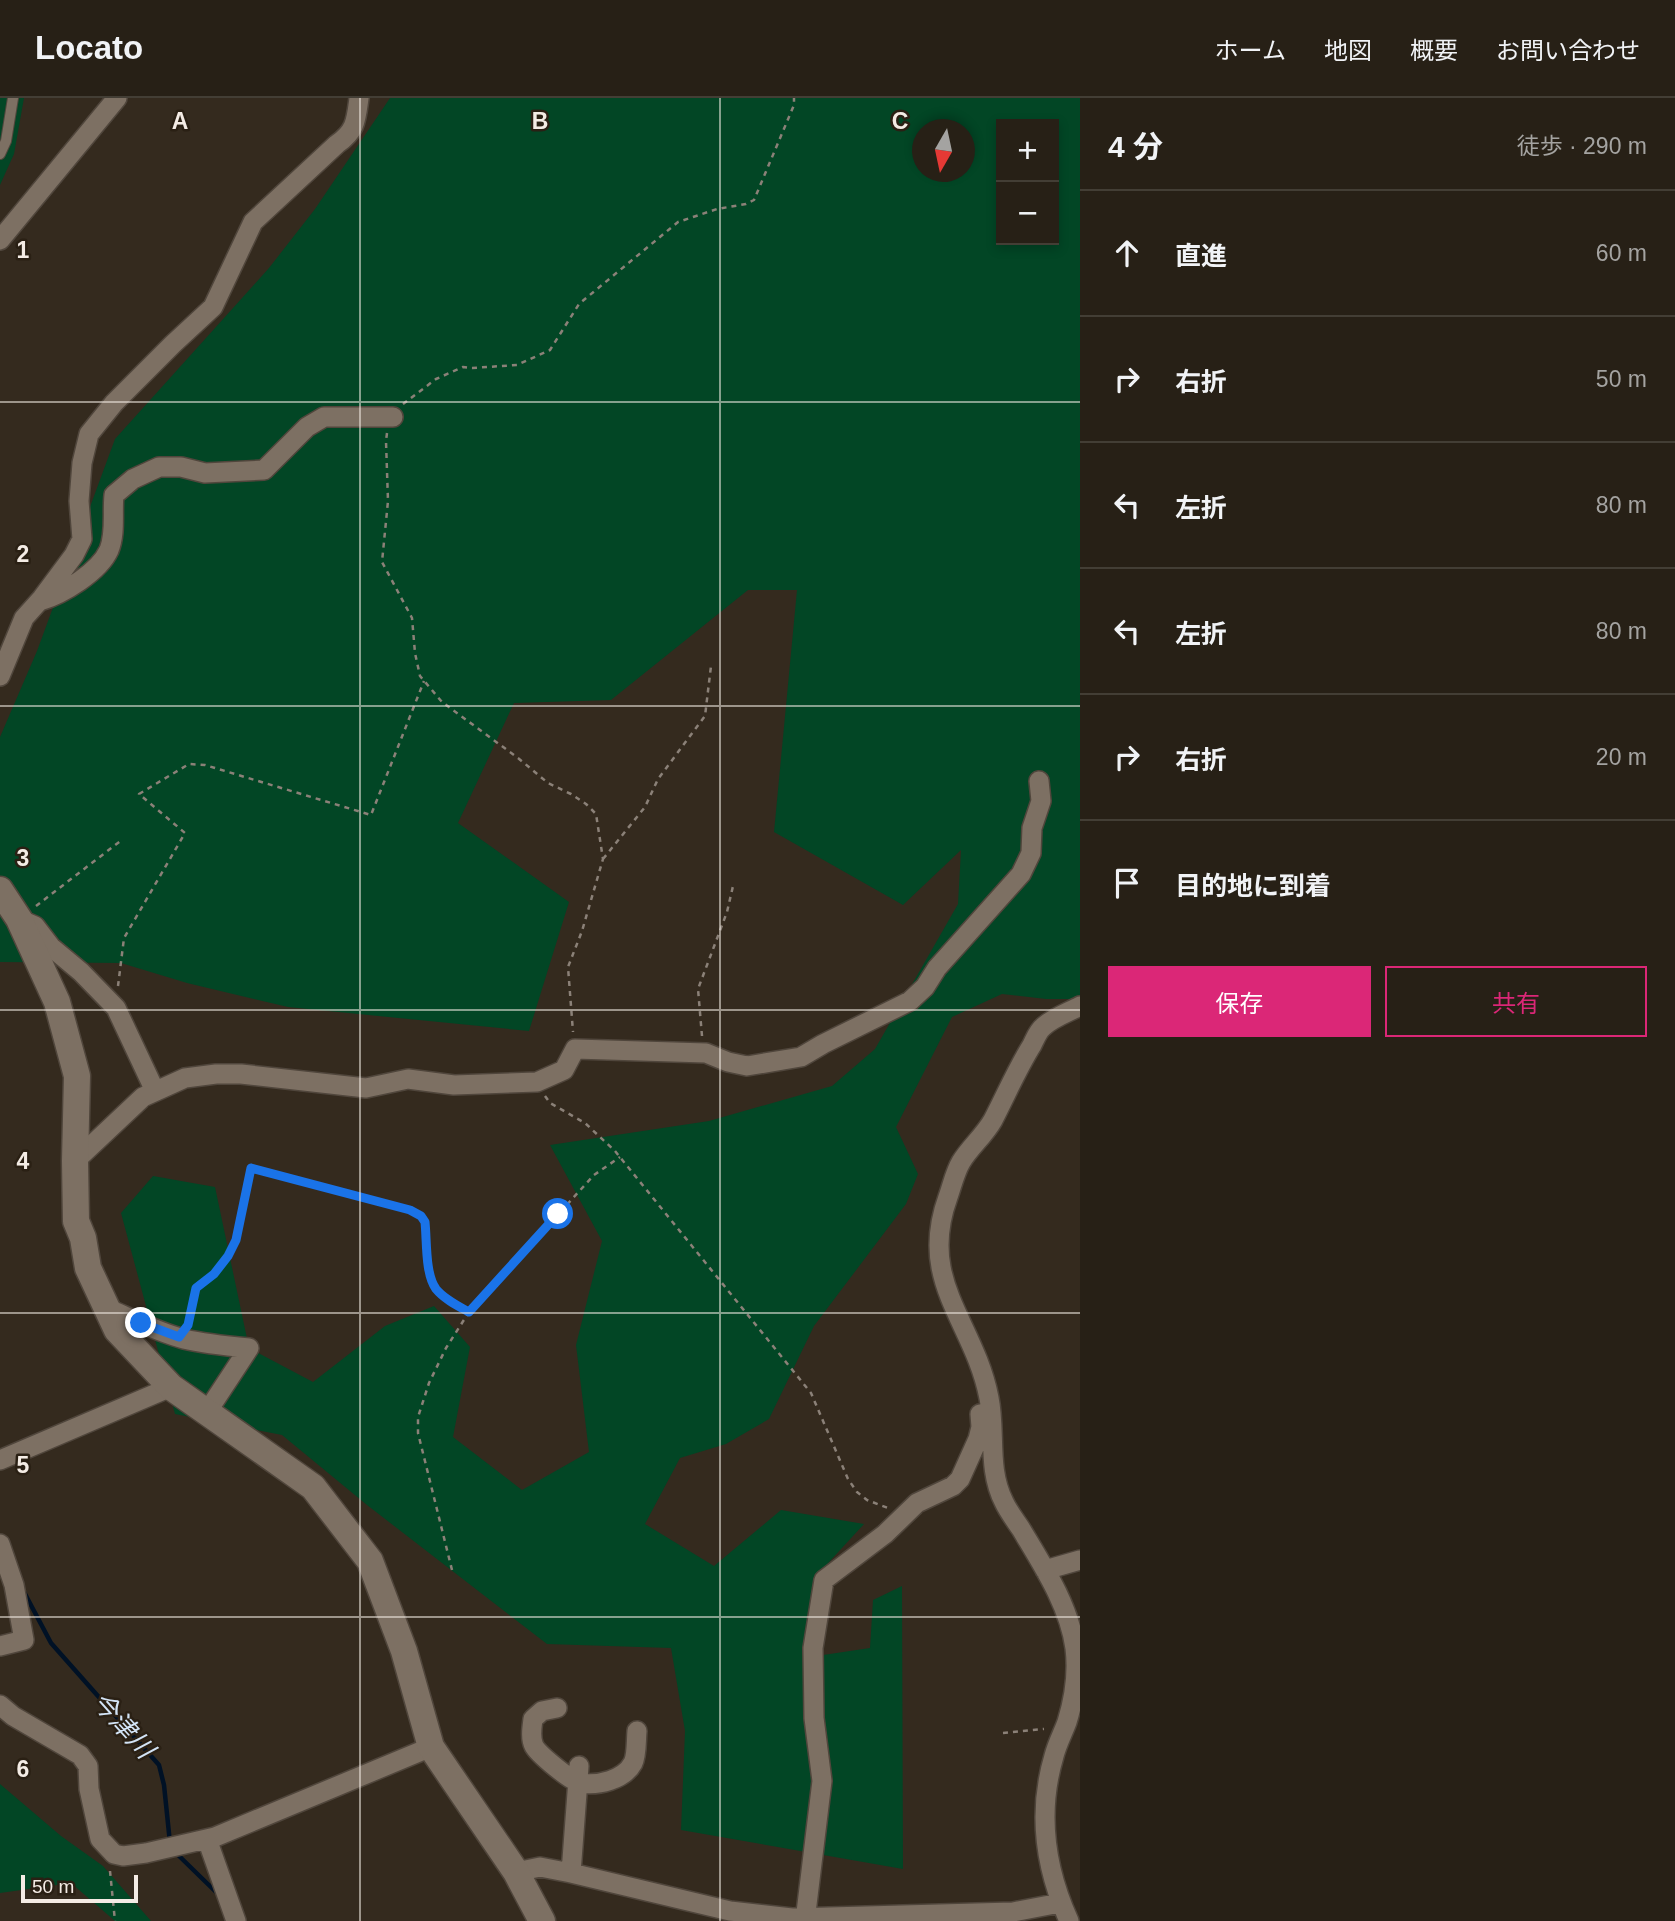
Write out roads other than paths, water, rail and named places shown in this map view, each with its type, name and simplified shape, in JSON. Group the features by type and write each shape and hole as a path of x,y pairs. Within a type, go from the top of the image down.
{"street":[{"path":"0,240 117,98"},
{"path":"0,676 24,618 74,555 82,539 79,501 82,463 89,434 114,403 214,307 253,222 349,136 356,120 359,98"},
{"path":"39,602 58,596 91,572 109,550 114,526 114,495 133,479 159,467 181,467 205,473 264,470 307,428 324,417 393,417"},
{"path":"75,1161 143,1097 185,1078 216,1074 366,1088 408,1079 454,1085 537,1082 564,1070 575,1049 706,1053 747,1066 801,1057 910,1000 925,987 937,968 1021,874 1031,853 1032,828 1041,801 1039,781"},
{"path":"0,890 19,919 57,1002 77,1076 76,1221 83,1238 88,1268 117,1330 171,1387 313,1486 370,1561 404,1651 431,1748 516,1872 542,1921"},
{"path":"19,919 35,926 51,947 116,1008 155,1091"},
{"path":"1069,1921 1060,1903 1044,1833 1047,1784 1065,1726 1075,1681 1075,1651 1070,1621 1045,1570 1004,1502 995,1480 990,1400 981,1370 956,1314 940,1267 939,1232 961,1162 991,1122 1023,1059 1043,1027 1080,1006"},
{"path":"107,1308 158,1331 179,1337 249,1348 206,1412"},
{"path":"806,1919 822,1781 814,1718 813,1647 824,1580 885,1534 917,1503 953,1486 960,1479 981,1427 969,1339"},
{"path":"0,1460 171,1387"},
{"path":"0,1544 14,1585 24,1640 0,1646"},
{"path":"1045,1570 1080,1560"},
{"path":"0,1705 13,1716 80,1755 88,1766 89,1789 100,1839 114,1854 123,1856 207,1839 431,1748"},
{"path":"557,1708 542,1711 533,1719 534,1746 547,1760 604,1782 623,1775 634,1762 637,1731"},
{"path":"571,1872 578,1774"},
{"path":"207,1839 236,1921"},
{"path":"516,1872 540,1867 571,1872 730,1912 806,1919 1013,1912 1060,1903"}],"lane":[{"path":"0,154 6,141 13,98"}],"waterway":[{"name":"今津川","path":"24,1592 51,1643 159,1765 164,1785 170,1843"},
{"name":"今津川","path":"176,1853 217,1893"}]}
